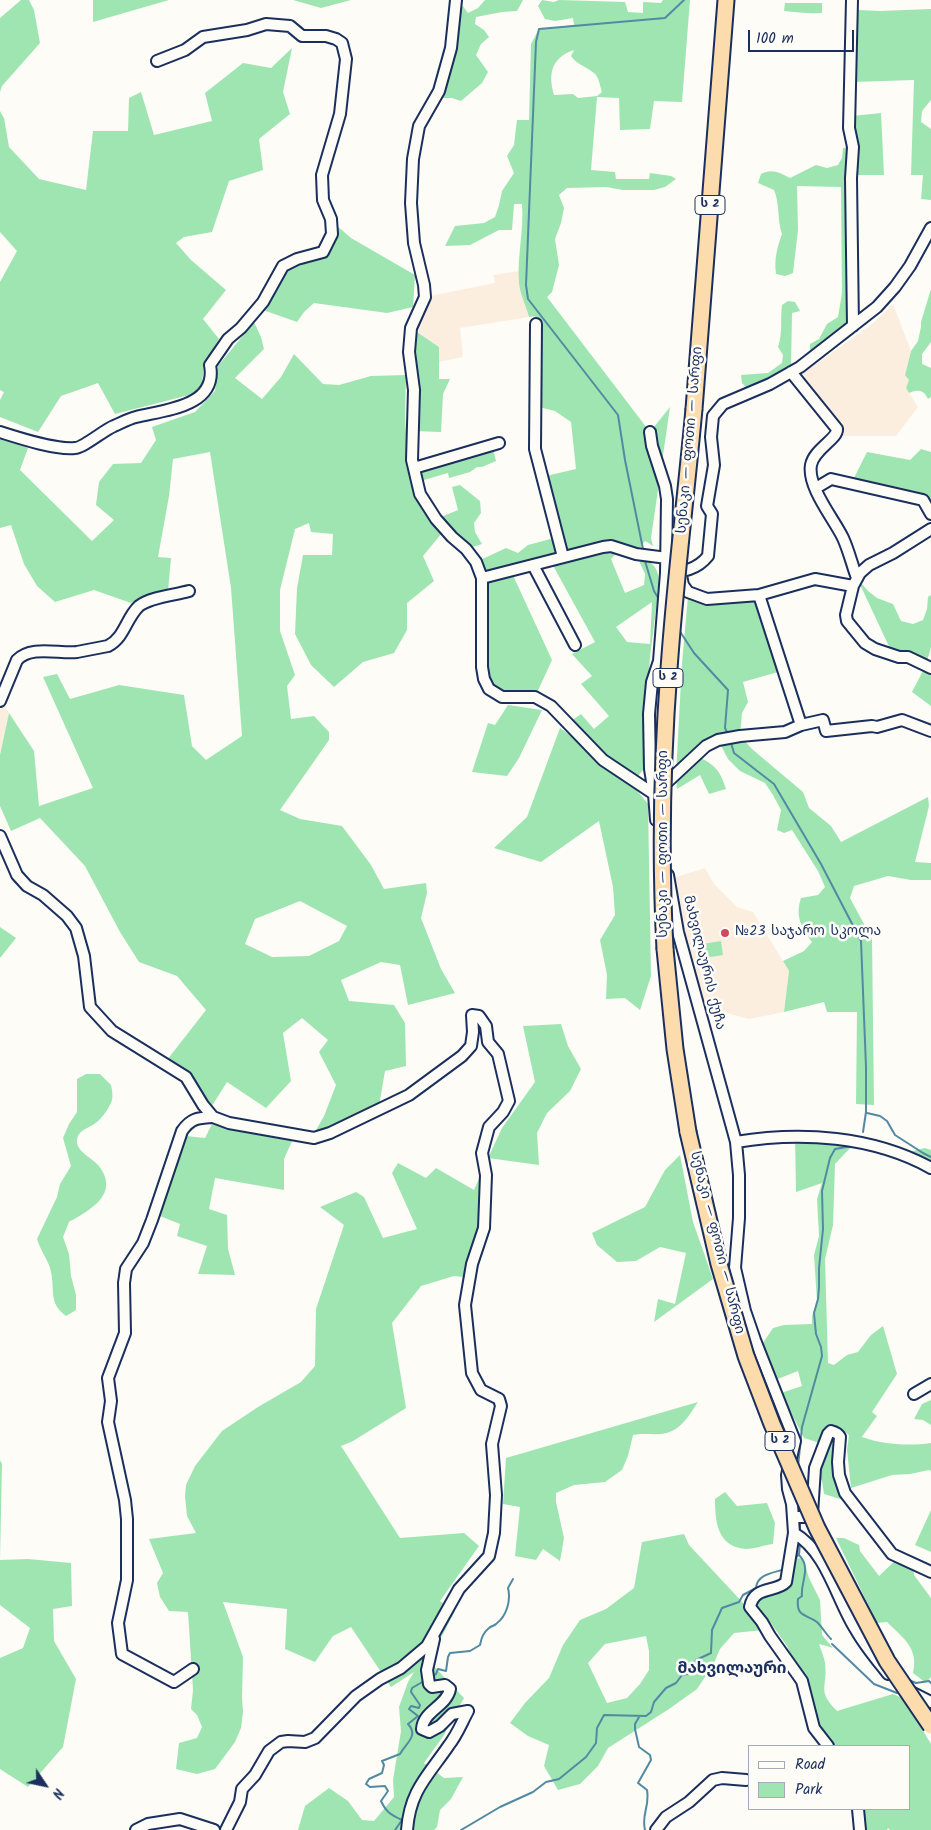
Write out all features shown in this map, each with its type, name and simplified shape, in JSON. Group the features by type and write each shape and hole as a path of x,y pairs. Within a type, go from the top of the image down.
{"highway":[{"name":"სენაკი — ფოთი — სარფი","path":"726,0 694,409 669,669 662,813 662,894 665,948 675,1049 688,1132 722,1273 746,1356 772,1424 827,1546 887,1661 931,1726"}],"street":[{"path":"456,0 451,48 439,91 419,126 413,159 411,203 414,243 425,296 411,328 409,352 414,390 412,460 420,494 436,519 466,549 476,562 482,578 482,667 484,678 490,688 502,697 535,698 551,706 603,760 654,794 706,746 718,740 784,732 801,725 823,720 826,731 877,727 902,720 931,730"},
{"path":"852,0 849,128 853,147 851,178 853,326"},
{"path":"0,432 43,444 76,448 104,431 134,418 187,404 206,391 210,384 210,365 228,339 241,328 263,302 283,266 297,259 323,252 332,234 331,220 324,200 322,175 340,114 346,59 342,43 326,36 302,36 290,26 266,24 247,30 203,37 185,50 157,61"},
{"path":"666,573 681,572 696,567 708,556 712,514 707,506 714,465 711,437 713,416 722,404 770,384 791,372 877,307 910,266 931,228"},
{"path":"536,324 535,449 563,557"},
{"path":"791,372 837,429 835,436 823,445 815,455 811,464 811,478 828,515 842,537 855,582"},
{"name":"მახვილაურის ქუჩა","path":"650,432 652,446 666,486 666,573 659,661 652,682 649,714 650,769 654,794 656,834 660,853 668,870 678,932 736,1142 739,1175 739,1218 735,1268 752,1333 795,1441 787,1475 799,1517 794,1533 786,1582 784,1585 768,1588 754,1597 750,1607 802,1682 814,1728 827,1745"},
{"path":"414,468 499,443"},
{"path":"816,488 831,479 924,500 931,514"},
{"path":"931,529 893,553 869,565 855,582 846,615 847,621 865,644 875,650 899,657 908,657 931,668"},
{"path":"482,578 611,546 636,554 667,558"},
{"path":"533,565 576,645"},
{"path":"681,572 683,586 688,592 707,599 760,595 815,579 855,582"},
{"path":"0,701 17,660 21,656 51,651 75,652 108,646 123,633 132,613 141,604 189,591"},
{"path":"760,595 801,725"},
{"path":"0,836 17,875 27,886 43,896 67,916 76,928 84,956 90,1007 112,1030 186,1078 213,1117"},
{"path":"193,1669 174,1682 122,1654 118,1623 127,1580 127,1519 125,1500 108,1422 111,1402 108,1378 125,1333 124,1283 126,1269 143,1243 182,1131 188,1122 196,1118 213,1117 229,1123 314,1138 330,1133 409,1094 462,1056 471,1046 473,1032 472,1015 479,1016 486,1026 488,1042 498,1054 509,1101 503,1112 490,1127 482,1153 486,1175 484,1228 472,1264 465,1305 472,1373 482,1390 499,1399 502,1406 492,1444 496,1495 494,1533 489,1556 459,1589 427,1646 401,1668 380,1679 356,1696 315,1738 305,1742 281,1742 269,1752 255,1775 242,1789 240,1802 226,1830"},
{"path":"736,1142 762,1138 830,1138 861,1142 892,1151 931,1168"},
{"path":"914,1394 931,1384"},
{"path":"799,1517 809,1517 812,1514 815,1468 828,1434 834,1431 840,1437 839,1475 845,1493 892,1554 931,1572"},
{"path":"794,1533 806,1541 820,1560 855,1630 890,1677 906,1689 931,1702"},
{"path":"407,1830 408,1814 413,1800 430,1769 451,1743 468,1711 452,1714 440,1726 429,1732 422,1729 422,1724 429,1714 449,1696 450,1689 444,1685 432,1687 429,1684 427,1670 436,1629"},
{"path":"656,1830 666,1817 689,1802 714,1780 722,1778 746,1780"},
{"path":"858,1810 860,1830"},
{"path":"136,1830 148,1824 180,1819 214,1830"}],"shaded area":[{"path":"519,271 519,285 529,317 460,328 463,357 439,362 439,347 411,328 425,297 495,283 493,275"},
{"path":"893,304 911,351 905,374 909,380 906,388 918,407 896,436 841,436 795,379 871,325"},
{"path":"3,703 9,713 0,755 0,710"},
{"name":"№23 საჯარო სკოლა","path":"705,868 714,884 737,907 753,912 789,971 784,1012 749,1019 701,1006 688,953 676,877"}],"green space":[{"path":"21,0 29,0 34,10 40,43 2,86 0,92 0,18"},
{"path":"93,0 169,0 93,22"},
{"path":"293,0 351,0 321,8"},
{"path":"456,0 463,0 462,5 468,13 478,8 485,0 523,0 517,11 476,17 475,24 484,30 489,37 481,44 476,55 488,72 482,83 461,101 452,98 435,98 439,91"},
{"path":"542,0 554,2 559,0 625,2 628,12 643,13 643,2 661,3 663,0 690,0 682,102 654,101 650,129 620,130 619,98 597,97 591,170 615,172 616,179 649,179 650,173 671,176 676,179 665,187 654,190 623,190 606,187 567,188 559,195 564,208 555,239 559,265 552,292 547,297 650,432 670,407 651,538 653,546 645,541 636,554 654,565 658,573 659,585 650,657 646,712 647,765 634,781 568,723 581,714 594,729 609,716 581,684 592,676 572,654 595,642 550,560 511,571 552,660 535,697 518,696 489,689 483,653 476,562 506,548 518,553 528,545 558,537 542,477 576,469 571,422 555,411 535,406 535,316 529,317 519,283 522,204 514,204 512,230 499,230 470,245 445,246 455,226 484,223 495,217 502,191 514,173 507,156 514,145 517,120 529,120 531,44 539,29 574,25 573,18 555,21 545,19 538,6","holes":["574,50 571,56 573,59 597,77 602,92 597,96 578,98 573,94 554,95 551,80 553,68 560,57","619,550 636,554 645,574 644,585 625,593 611,559","652,602 650,644 627,642 616,627"]},
{"path":"785,3 822,3 822,13 784,11"},
{"path":"931,9 931,100 922,111 921,122 931,129 931,200 921,199 923,175 911,175 914,80 853,82 858,10"},
{"path":"292,48 283,92 290,114 259,139 263,170 229,181 212,232 184,237 176,243 191,260 226,290 203,319 219,339 204,365 202,384 193,394 115,414 98,383 61,396 38,432 0,417 0,400 4,392 0,390 0,282 17,251 0,232 0,111 4,118 9,147 39,179 86,190 93,131 128,131 129,98 141,92 154,135 212,121 205,93 243,63 271,68"},
{"path":"881,113 884,175 855,175 852,116"},
{"path":"850,147 851,324 810,355 810,344 819,339 827,324 838,317 842,293 841,187 797,186 798,230 793,273 785,276 776,274 776,254 782,234 776,195 774,190 758,183 761,174 769,171 783,174 790,178 816,165 827,168 838,165 842,158 843,148"},
{"path":"336,225 351,238 415,275 413,307 387,313 314,303 297,322 263,310 289,269 325,256 335,243"},
{"path":"931,289 931,342 922,354 922,364 931,368 931,397 928,399 920,391 909,393 906,388 909,380 905,375 911,351 918,341 921,322"},
{"path":"788,301 795,302 800,311 792,313 791,369 748,389 742,383 741,375 768,373 782,363 783,355 778,347 781,311 782,305"},
{"path":"254,322 264,349 235,378 262,399 281,377 294,354 323,384 339,385 371,376 406,375 405,417 408,469 414,495 442,533 423,556 434,581 407,603 407,630 394,653 363,662 334,687 311,665 295,634 297,588 303,555 332,555 333,534 311,532 309,523 295,529 280,590 280,631 295,675 287,686 291,719 314,716 329,732 329,740 280,810 300,819 342,826 371,865 384,889 426,883 427,893 421,918 441,969 455,993 408,1005 400,965 381,962 341,980 349,1001 394,1005 405,1023 406,1066 385,1071 379,1106 315,1132 324,1116 336,1085 319,1052 328,1040 302,1018 283,1033 291,1081 266,1108 227,1082 210,1109 193,1081 167,1060 206,1010 177,976 139,962 120,932 85,866 40,818 11,831 0,806 0,755 9,713 34,751 39,806 93,788 43,677 57,674 70,699 119,685 184,695 192,746 206,760 242,736 231,588 210,452 173,459 169,496 158,557 171,558 168,591 150,594 131,603 94,590 55,602 37,586 24,564 11,525 0,528 0,437 28,448 20,470 92,541 114,520 96,505 99,482 113,464 141,463 156,440 152,427 195,412 215,391 218,366","holes":["300,901 347,926 339,941 309,956 272,957 245,944 255,919"]},
{"path":"411,328 439,347 439,379 450,379 443,394 441,432 413,431"},
{"path":"492,445 496,461 482,467 477,467 470,472 449,478 448,473 417,482 414,468"},
{"path":"921,449 931,452 931,511 923,500 851,484 867,452 910,460"},
{"path":"460,485 480,501 481,513 474,523 475,532 482,544 466,549 436,519 458,510 452,487"},
{"path":"857,578 877,598 893,604 901,621 913,624 923,620 927,609 928,597 931,595 931,647 926,665 893,655"},
{"path":"688,596 750,597 759,606 778,672 743,682 748,702 742,713 740,736 752,749 803,792 809,808 831,826 841,842 928,797 929,806 915,862 931,863 931,880 911,880 888,876 854,886 850,898 872,939 874,1105 856,1104 857,1012 827,1012 824,1002 784,1012 789,971 783,961 804,951 812,942 800,921 799,904 801,898 818,895 825,887 818,871 792,830 784,833 777,830 781,810 773,795 765,783 740,771 728,759 718,740 697,756 716,769 726,789 709,794 700,775 677,789 676,774 682,663"},
{"path":"926,665 931,668 931,706 912,692"},
{"path":"508,705 542,710 519,758 507,776 472,772 488,723 495,725"},
{"path":"560,728 575,739 599,764 632,784 648,804 651,976 640,1010 625,998 606,999 607,975 600,940 615,915 613,887 599,821 541,862 494,848 527,817"},
{"path":"0,927 16,938 0,958"},
{"path":"721,941 723,955 698,959 696,945"},
{"path":"561,1024 568,1046 581,1069 570,1091 547,1113 537,1133 539,1165 488,1158 502,1128 535,1082 523,1026"},
{"path":"86,1074 100,1074 112,1088 112,1100 106,1112 97,1122 80,1133 77,1139 78,1147 98,1165 104,1175 106,1184 105,1192 100,1200 86,1212 69,1222 63,1237 69,1254 71,1276 76,1295 76,1310 66,1316 60,1311 54,1300 52,1275 37,1239 57,1197 60,1184 71,1166 63,1138 77,1112 77,1079"},
{"path":"213,1122 293,1139 284,1159 284,1190 215,1178 209,1209 227,1215 228,1249 235,1275 198,1274 207,1246 177,1236 180,1224 160,1216 186,1136 205,1138"},
{"path":"795,1137 852,1146 835,1164 833,1225 825,1259 828,1363 834,1365 847,1355 858,1352 871,1335 883,1326 897,1374 872,1412 877,1416 861,1438 897,1444 931,1443 931,1471 892,1475 851,1488 847,1450 849,1435 840,1428 836,1445 837,1455 850,1502 824,1494 822,1481 812,1464 823,1444 804,1438 781,1393 802,1386 798,1371 775,1380 761,1346 773,1328 784,1325 812,1324 812,1316 817,1301 814,1255 819,1236 817,1199 822,1183 796,1192"},
{"path":"925,1148 931,1150 931,1168 905,1153"},
{"path":"680,1155 693,1222 713,1279 654,1322 658,1299 675,1304 686,1253 660,1247 636,1261 617,1262 597,1245 592,1233 645,1207 665,1170"},
{"path":"398,1163 426,1178 436,1168 474,1190 481,1174 480,1223 464,1277 454,1276 421,1286 392,1323 406,1408 353,1441 341,1446 400,1538 464,1533 479,1546 440,1601 455,1611 429,1661 464,1698 444,1735 424,1763 444,1778 463,1777 451,1799 440,1810 437,1827 434,1830 298,1830 305,1806 329,1788 348,1801 362,1820 374,1821 394,1797 393,1780 401,1731 399,1707 408,1682 414,1672 391,1687 351,1627 333,1636 315,1662 285,1649 287,1609 223,1602 243,1657 243,1712 241,1728 235,1742 215,1769 197,1774 176,1769 179,1743 197,1738 202,1727 197,1715 191,1709 193,1690 188,1612 169,1611 160,1597 157,1583 163,1573 149,1539 196,1533 187,1516 185,1496 186,1485 195,1466 222,1431 301,1382 315,1366 316,1309 344,1225 320,1207 356,1192 364,1197 383,1238 417,1229 392,1173"},
{"path":"931,1400 931,1425 923,1420 914,1419 922,1404"},
{"path":"698,1402 683,1423 668,1433 633,1435 628,1456 622,1470 605,1482 574,1485 556,1493 556,1502 564,1538 560,1561 543,1549 536,1560 515,1556 520,1507 503,1504 506,1458"},
{"path":"0,1460 2,1464 0,1560"},
{"path":"725,1492 737,1506 767,1503 775,1523 773,1544 746,1549 736,1547 723,1538 717,1524 715,1499"},
{"path":"931,1510 931,1552 915,1545"},
{"path":"684,1534 689,1545 745,1605 754,1621 763,1630 734,1633 720,1649 713,1665 697,1689 608,1748 598,1766 580,1784 558,1790 544,1766 549,1745 528,1736 510,1723 525,1703 549,1678 563,1645 580,1620 606,1609 634,1588 642,1542","holes":["646,1636 649,1651 649,1670 640,1684 627,1698 607,1703 588,1663 605,1644"]},
{"path":"836,1538 844,1538 859,1545 860,1551 879,1576 901,1555 912,1561 914,1575 931,1598 931,1677 926,1683 913,1673 914,1657 912,1650 904,1639 887,1622 877,1623"},
{"path":"803,1558 809,1578 820,1600 822,1635 833,1648 819,1644 826,1671 825,1693 831,1704 837,1711 893,1694 904,1699 931,1744 931,1830 890,1830 888,1828 887,1830 865,1830 863,1810 911,1810 911,1745 827,1745 808,1721 793,1660 787,1646 770,1622 756,1609 758,1599 764,1593 784,1584 790,1559"},
{"path":"28,1559 71,1563 72,1606 53,1609 54,1641 76,1679 63,1747 28,1787 0,1769 0,1658 23,1648 30,1628 0,1605 0,1560"}],"waterway":[{"path":"643,549 618,415 528,299 526,285 536,42 539,29 665,18 684,0"},
{"path":"645,561 654,591 660,601"},
{"path":"679,630 694,653 728,690 725,728 727,732"},
{"path":"731,743 734,753 774,784 821,864 861,941 866,1067 866,1112 863,1132"},
{"path":"867,1113 880,1116 887,1121 895,1135 931,1157"},
{"path":"798,1467 802,1427 822,1356 816,1334 814,1313 818,1299 823,1229 822,1191 830,1158 835,1149 852,1146"},
{"path":"799,1504 799,1514"},
{"path":"800,1521 800,1531"},
{"path":"793,1561 799,1554 800,1544"},
{"path":"799,1555 805,1565 802,1596 798,1599 800,1613 817,1622 831,1639"},
{"path":"461,1830 500,1807 533,1792 546,1782 559,1779 586,1757 596,1743 597,1728 604,1715 646,1716 651,1712 654,1702 666,1688 676,1683 682,1675 691,1673 696,1660 711,1653 712,1630 722,1608 739,1602 743,1595 756,1588 757,1583 762,1577 785,1569"},
{"path":"432,1676 436,1674 438,1669 446,1671 450,1653 470,1651 480,1645 482,1638 490,1627 503,1617 508,1603 508,1588 513,1579"},
{"path":"832,1644 874,1684 897,1693 900,1690"},
{"path":"909,1680 916,1683 929,1681 931,1683"},
{"path":"395,1830 402,1820 389,1813 381,1801 388,1791 385,1786 370,1787 366,1784 369,1779 382,1773 384,1765 382,1761 400,1754 412,1736 411,1728 408,1724 418,1716 409,1709 411,1706 419,1708 420,1705 411,1692 412,1688 424,1681"},
{"path":"639,1717 635,1724 639,1747 650,1755 651,1760 638,1783 647,1790 648,1796 644,1819 645,1830"}],"place":[{"name":"№23 საჯარო სკოლა","path":"725,933"}],"district":[{"name":"მახვილაური","path":"732,1670"}]}
